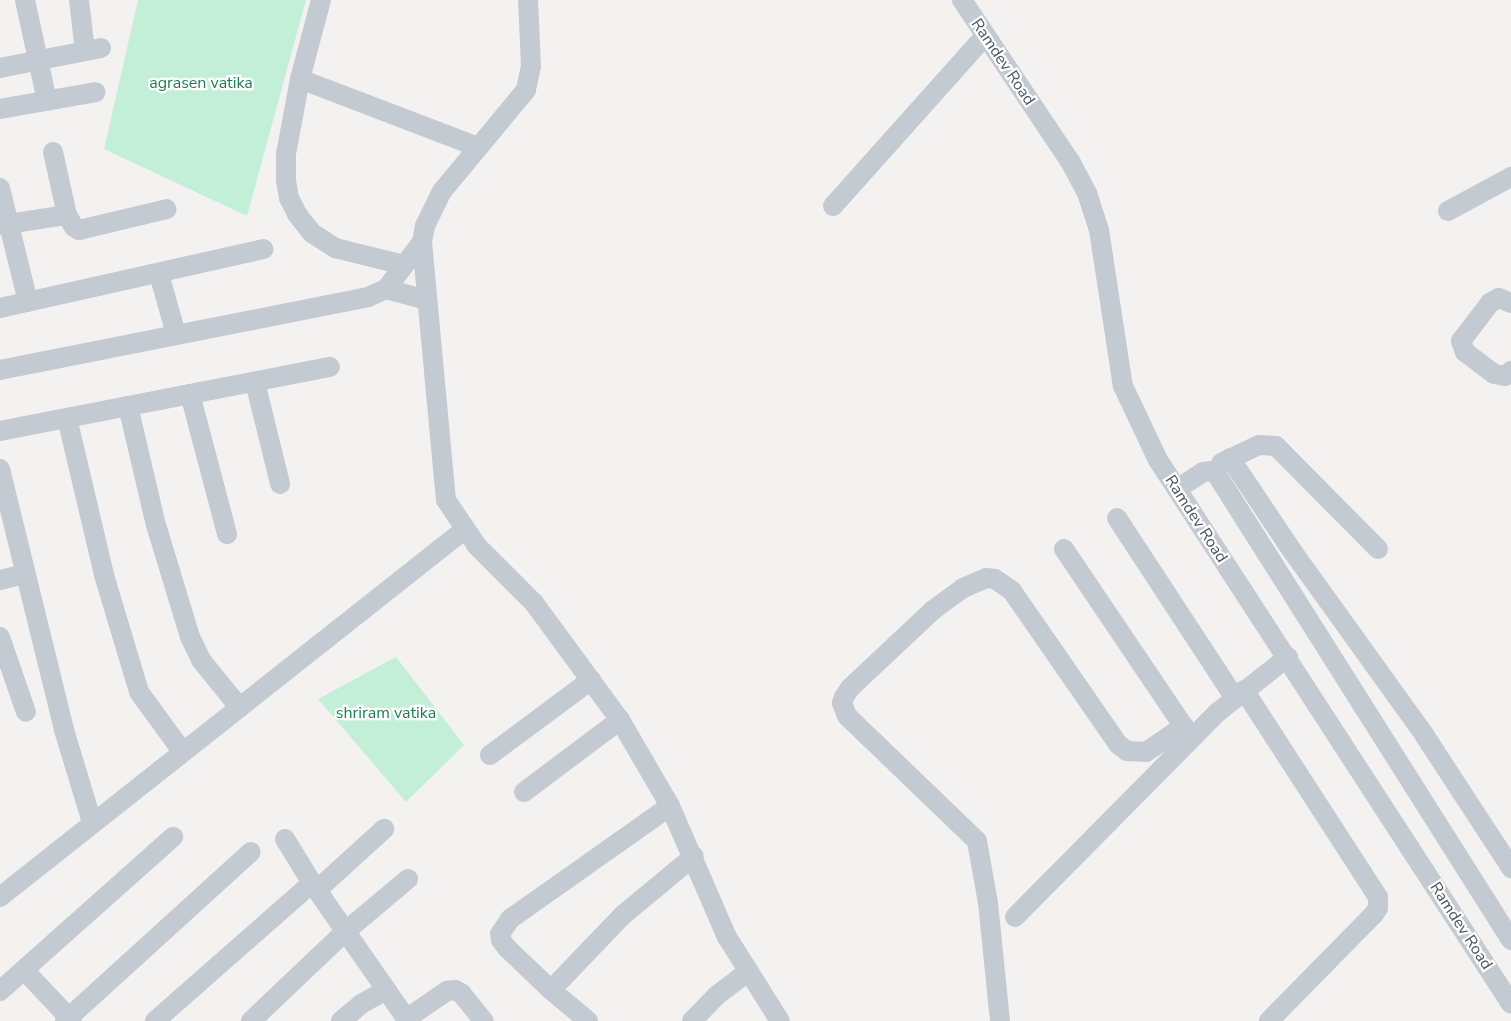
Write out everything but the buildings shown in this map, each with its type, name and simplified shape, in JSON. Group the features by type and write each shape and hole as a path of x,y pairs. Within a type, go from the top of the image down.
{"street":[{"path":"25,0 47,101"},
{"path":"0,68 93,49 79,0"},
{"path":"321,0 300,79 285,154 286,181 290,198 297,214 312,233 335,248 404,265"},
{"path":"528,0 531,66 525,90 442,191 429,218 422,242 446,500 464,530 534,603 620,720 670,806 694,856 727,937 780,1021"},
{"name":"Ramdev Road","path":"962,0 1071,163 1087,194 1099,230 1123,386 1158,460 1196,478 1288,657 1492,934 1511,1004"},
{"path":"833,206 986,35"},
{"path":"300,79 478,147"},
{"path":"0,109 96,92"},
{"path":"54,152 66,215 70,224 79,230 167,209"},
{"path":"1448,211 1511,177"},
{"path":"0,189 4,224 28,302"},
{"path":"4,224 66,215"},
{"path":"369,295 404,265 422,242"},
{"path":"0,308 263,249"},
{"path":"159,274 176,334"},
{"path":"0,370 369,295 427,300"},
{"path":"1511,303 1499,298 1490,303 1461,341 1465,352 1494,374 1505,376 1511,371"},
{"path":"0,430 330,367"},
{"path":"255,382 280,484"},
{"path":"190,394 227,534"},
{"path":"128,406 156,525 190,637 201,660 239,707"},
{"path":"67,418 104,575 139,692 182,751"},
{"path":"1378,549 1276,446 1259,445 1230,458 1196,478 1492,934"},
{"path":"1230,458 1300,561 1425,736 1511,868"},
{"path":"0,470 4,504 64,730 92,822"},
{"path":"1117,518 1378,897 1378,908 1374,914 1269,1021"},
{"path":"0,897 464,530"},
{"path":"1064,549 1188,732"},
{"path":"0,580 24,574"},
{"path":"1000,1021 988,903 977,841 847,716 842,703 844,697 850,688 933,610 963,588 986,578 996,579 1012,591 1118,744 1127,751 1146,752 1188,732"},
{"path":"0,637 26,712"},
{"path":"1015,917 1188,732 1288,657"},
{"path":"490,755 591,680"},
{"path":"524,792 620,720"},
{"path":"588,1021 551,990 501,940 503,927 510,919 670,806"},
{"path":"155,1021 384,829"},
{"path":"0,991 173,837"},
{"path":"285,839 314,887 407,1020 447,991 455,990 461,993 484,1021"},
{"path":"24,970 69,1020 250,852"},
{"path":"551,990 623,915 694,856"},
{"path":"251,1021 346,931 408,879"},
{"path":"692,1021 716,996 749,971"},
{"path":"341,1021 386,990"}],"green space":[{"name":"agrasen vatika","path":"138,0 306,0 247,216 104,149"},
{"name":"shriram vatika","path":"396,657 464,745 406,802 318,699"}]}
